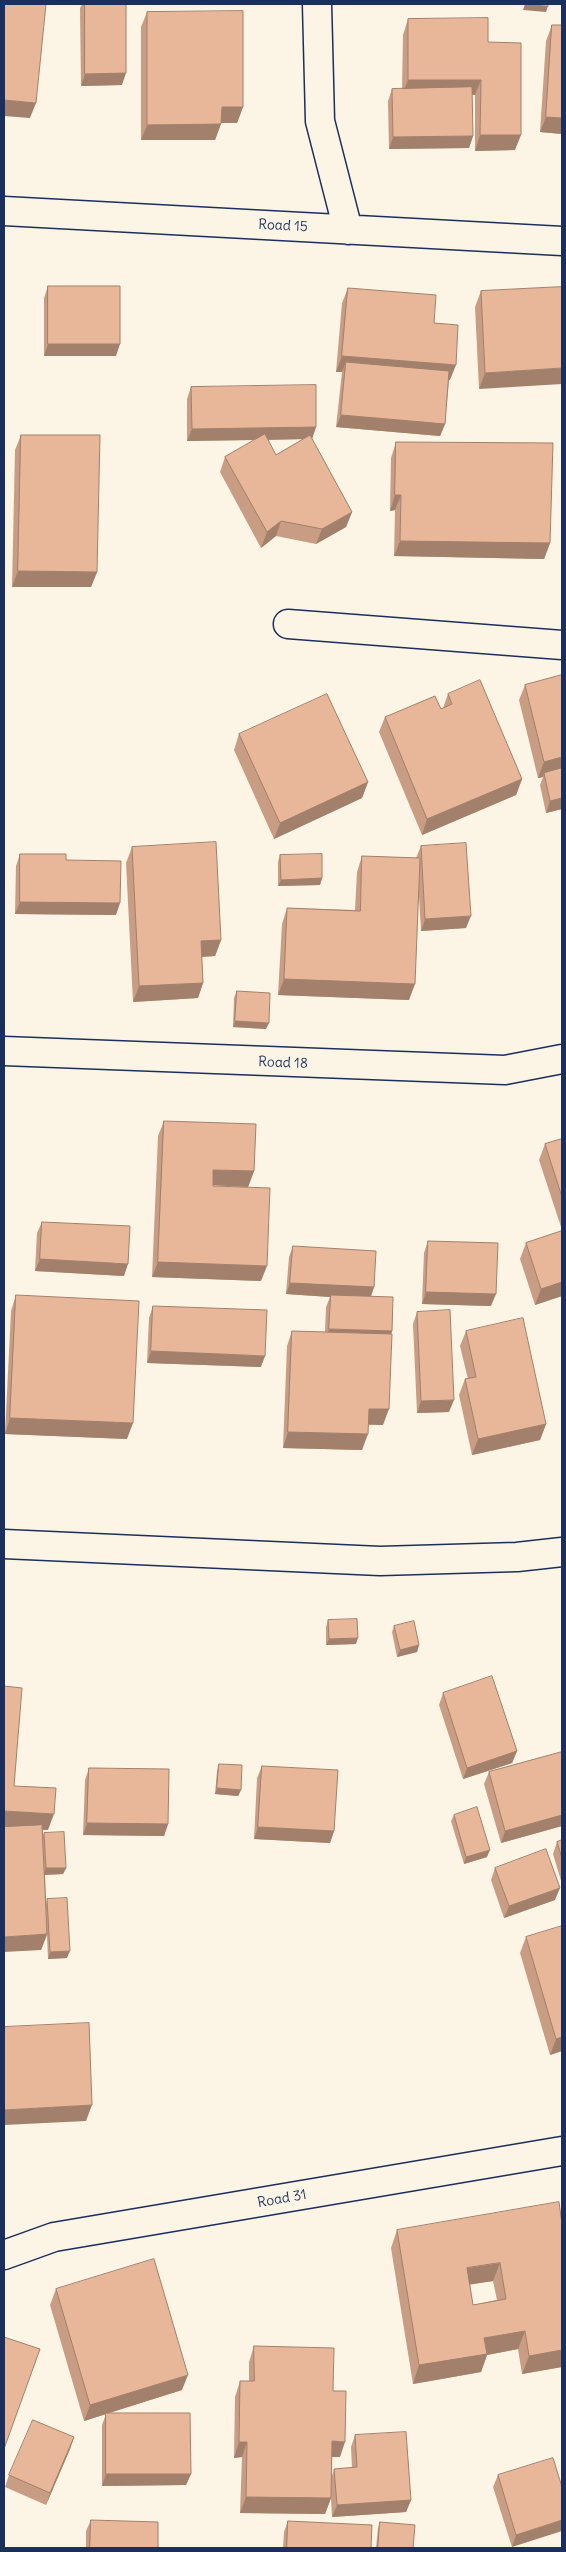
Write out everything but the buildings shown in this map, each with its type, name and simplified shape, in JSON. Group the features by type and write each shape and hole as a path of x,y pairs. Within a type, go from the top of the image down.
{"street":[{"path":"317,4 320,121 348,230"},
{"name":"Road 15","path":"4,211 562,241"},
{"path":"288,624 562,645"},
{"name":"Road 18","path":"4,1051 505,1070 562,1059"},
{"path":"4,1544 380,1561 516,1557 562,1552"},
{"name":"Road 31","path":"4,2255 54,2237 562,2151"}]}
